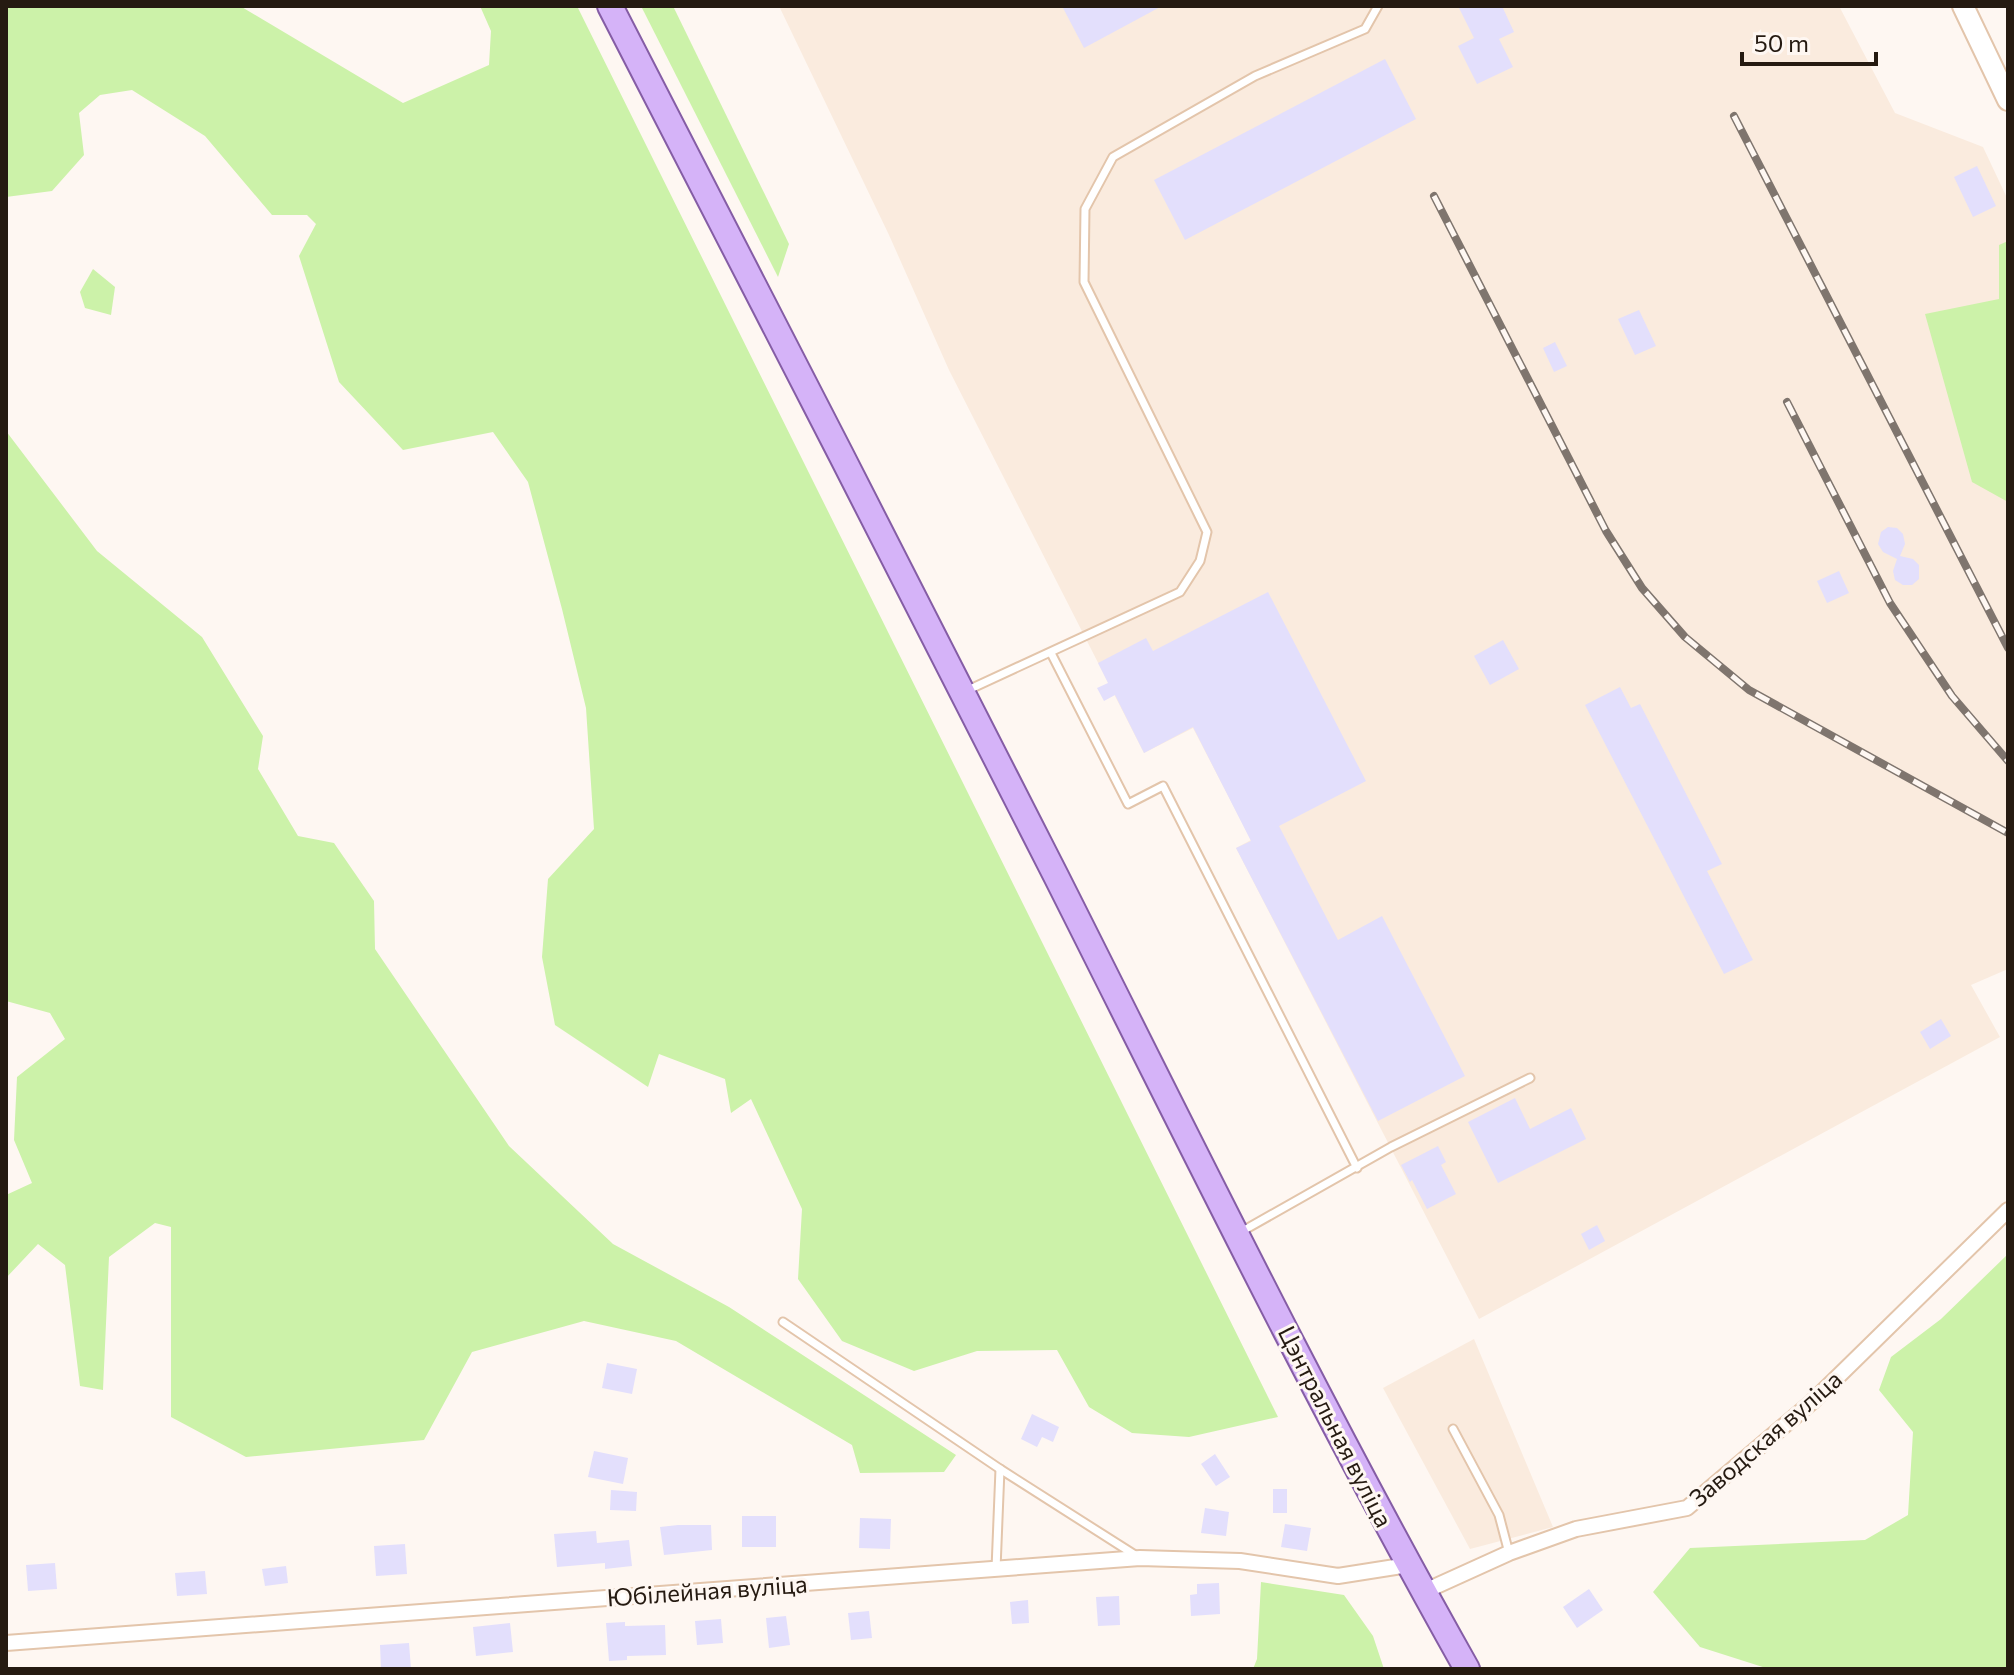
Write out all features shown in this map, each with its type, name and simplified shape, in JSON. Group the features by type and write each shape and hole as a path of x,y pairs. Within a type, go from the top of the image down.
{"main road":[{"name":"Цэнтральная вуліца","path":"610,6 1237,1234 1408,1565 1467,1669"}],"street":[{"path":"1963,6 2008,100"},
{"name":"Заводская вуліца","path":"1423,1592 1509,1553 1576,1529 1687,1508 1812,1402 2008,1210"},
{"name":"Юбілейная вуліца","path":"6,1643 1140,1558 1240,1561 1338,1576 1408,1565"}],"lane":[{"path":"963,693 1180,592 1200,561 1207,532 1084,282 1085,209 1113,157 1255,76 1365,29 1378,6"},
{"path":"1051,653 1128,804 1163,786 1357,1168"},
{"path":"1237,1234 1391,1147 1530,1078"},
{"path":"783,1322 1000,1469 1140,1558"},
{"path":"1453,1429 1499,1515 1509,1553"},
{"path":"996,1569 1000,1469"}],"shaded area":[{"path":"779,6 1839,6 1895,113 1983,147 2008,200 2008,969 1971,985 2000,1037 1479,1319 1236,848 1251,840 1193,728 1144,753 949,370 889,235"},
{"path":"1474,1339 1553,1527 1470,1549 1383,1388"}],"green space":[{"path":"6,6 240,6 403,103 489,65 491,31 480,6 577,6 1278,1417 1189,1437 1132,1433 1089,1407 1057,1350 977,1351 914,1371 842,1341 798,1279 802,1209 751,1099 731,1113 725,1079 659,1054 648,1087 555,1025 542,957 548,879 594,829 586,708 528,482 493,432 403,450 339,382 299,256 316,224 307,215 272,215 205,136 132,90 100,95 79,113 84,155 52,191 6,197"},
{"path":"641,6 673,6 789,244 778,277"},
{"path":"2008,241 2008,502 1972,482 1925,314 1999,299 1999,245"},
{"path":"93,269 115,287 111,315 85,308 80,292"},
{"path":"6,431 97,551 202,637 263,736 258,769 298,836 334,843 374,901 375,949 509,1146 613,1244 729,1307 956,1455 944,1472 860,1473 852,1445 676,1341 584,1321 472,1352 424,1440 246,1457 171,1417 171,1227 155,1223 109,1257 103,1390 80,1386 65,1265 38,1244 6,1278 6,1195 32,1183 14,1140 17,1077 65,1039 50,1013 6,1001"},
{"path":"2008,1254 2008,1669 1769,1669 1700,1647 1653,1592 1690,1548 1865,1540 1908,1515 1913,1432 1879,1390 1891,1357 1941,1319"},
{"path":"1261,1582 1344,1595 1373,1636 1384,1669 1253,1669 1257,1659"}],"building":[{"path":"1062,6 1162,6 1084,48"},
{"path":"1458,6 1502,6 1514,32 1499,39 1513,67 1477,84 1458,46 1474,38"},
{"path":"1385,59 1416,119 1185,240 1154,180"},
{"path":"1977,166 1996,206 1973,217 1954,177"},
{"path":"1639,310 1656,346 1635,355 1618,319"},
{"path":"1555,342 1567,366 1554,372 1543,348"},
{"path":"1888,527 1897,528 1903,534 1905,544 1900,556 1913,559 1919,565 1919,579 1912,585 1903,585 1895,580 1893,571 1897,559 1883,552 1878,544 1881,532"},
{"path":"1839,571 1849,593 1827,603 1817,581"},
{"path":"1268,592 1366,781 1279,826 1338,940 1382,916 1465,1076 1378,1121 1236,848 1251,841 1193,727 1144,753 1115,695 1104,701 1097,688 1108,683 1098,663 1146,638 1153,651"},
{"path":"1503,640 1519,669 1490,685 1474,656"},
{"path":"1620,687 1631,708 1640,704 1722,864 1707,871 1753,960 1724,974 1585,705"},
{"path":"1941,1019 1951,1036 1930,1049 1920,1032"},
{"path":"1515,1098 1530,1129 1571,1108 1586,1139 1498,1183 1468,1122"},
{"path":"1438,1146 1446,1162 1441,1165 1456,1194 1427,1209 1401,1165"},
{"path":"1597,1225 1605,1241 1589,1250 1581,1234"},
{"path":"607,1363 637,1369 632,1394 602,1388"},
{"path":"1032,1414 1059,1427 1053,1442 1042,1437 1037,1447 1021,1439"},
{"path":"594,1451 628,1458 623,1484 588,1477"},
{"path":"1215,1454 1230,1477 1216,1486 1201,1464"},
{"path":"1273,1489 1287,1489 1287,1513 1273,1513"},
{"path":"611,1490 637,1492 636,1511 610,1510"},
{"path":"1205,1508 1229,1512 1226,1536 1201,1533"},
{"path":"742,1516 776,1516 776,1547 742,1547"},
{"path":"860,1518 891,1519 890,1549 859,1548"},
{"path":"1285,1524 1311,1528 1307,1551 1281,1547"},
{"path":"711,1525 712,1550 664,1555 660,1527"},
{"path":"596,1531 597,1543 629,1540 632,1566 605,1569 605,1563 557,1567 554,1534"},
{"path":"405,1544 407,1574 376,1576 374,1546"},
{"path":"55,1563 57,1589 28,1591 26,1565"},
{"path":"286,1566 288,1583 265,1586 262,1569"},
{"path":"205,1571 207,1594 177,1596 175,1573"},
{"path":"1219,1583 1220,1614 1191,1616 1190,1595 1197,1594 1197,1584"},
{"path":"1589,1589 1603,1610 1577,1628 1563,1607"},
{"path":"1119,1596 1120,1625 1098,1626 1096,1597"},
{"path":"1028,1600 1029,1623 1012,1624 1010,1602"},
{"path":"869,1611 872,1638 851,1640 848,1613"},
{"path":"786,1616 790,1645 769,1648 766,1618"},
{"path":"721,1619 723,1643 697,1645 695,1621"},
{"path":"625,1622 625,1626 665,1625 666,1655 627,1656 627,1660 609,1661 606,1623"},
{"path":"510,1623 513,1652 476,1656 473,1627"},
{"path":"409,1643 411,1669 381,1669 380,1645"}],"railway":[{"path":"1734,116 2008,648"},
{"path":"1434,196 1606,531 1642,588 1685,637 1749,690 2008,833"},
{"path":"1787,402 1890,603 1952,696 2008,761"}]}
